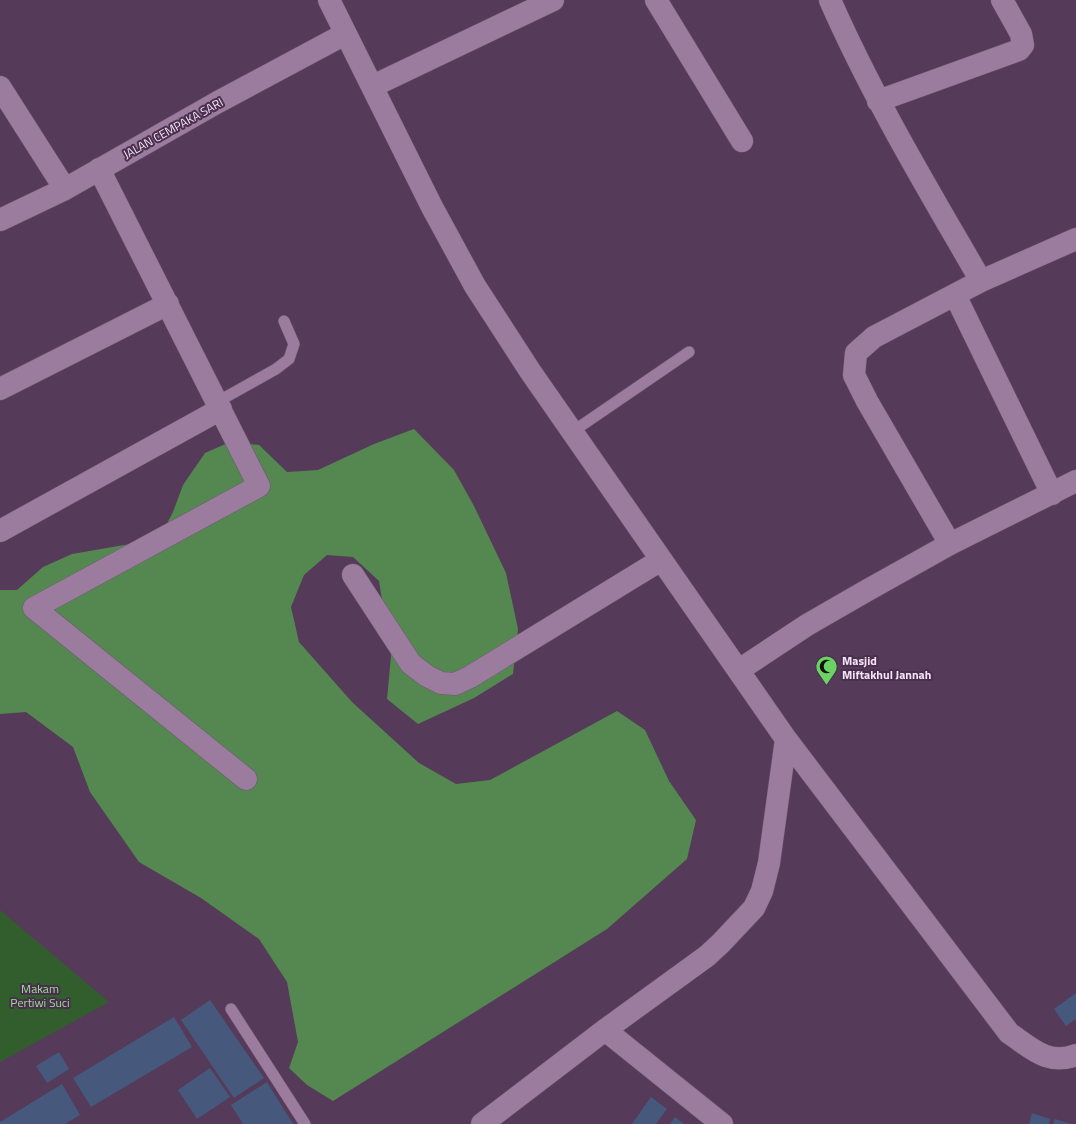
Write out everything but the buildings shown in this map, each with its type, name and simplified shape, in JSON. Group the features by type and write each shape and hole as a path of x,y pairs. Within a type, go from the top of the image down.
{"street":[{"path":"329,0 432,207 475,286 530,371 786,739 1009,1033 1042,1056 1067,1059 1076,1055"},
{"path":"373,86 553,0"},
{"path":"656,0 742,141"},
{"path":"830,0 849,44 878,101 981,281"},
{"path":"878,101 1019,50 1022,45 1021,34 1002,0"},
{"name":"JALAN CEMPAKA SARI","path":"0,220 65,189 345,34"},
{"path":"0,87 65,189"},
{"path":"99,169 259,486 34,608 246,779"},
{"path":"950,544 867,401 854,375 856,353 874,337 981,281 1076,239"},
{"path":"739,670 807,625 950,544 1068,489 955,295"},
{"path":"0,389 168,304"},
{"path":"0,531 219,406"},
{"path":"353,575 411,664 426,676 441,683 455,684 470,678 661,560"},
{"path":"482,1124 605,1030 707,956 754,908 762,891 769,863 786,739"},
{"path":"605,1030 722,1124"}],"lane":[{"path":"219,406 289,359 294,344 284,321"},
{"path":"572,432 690,352"},
{"path":"231,1009 305,1124"}],"green space":[{"path":"414,429 454,470 474,506 506,573 518,629 513,674 474,698 418,724 387,699 391,656 379,581 353,557 327,555 304,575 291,607 299,642 352,702 419,763 456,784 490,780 617,711 645,730 669,781 696,820 687,859 607,929 333,1101 307,1085 289,1068 298,1042 287,982 259,939 201,898 139,862 90,792 73,747 26,712 0,714 0,590 17,590 43,567 72,554 159,539 173,512 183,485 205,453 230,442 259,445 287,472 318,470 374,444"},
{"name":"Makam Pertiwi Suci","path":"0,910 109,1002 0,1062"}],"place":[{"name":"Masjid Miftakhul Jannah","path":"827,686"}]}
